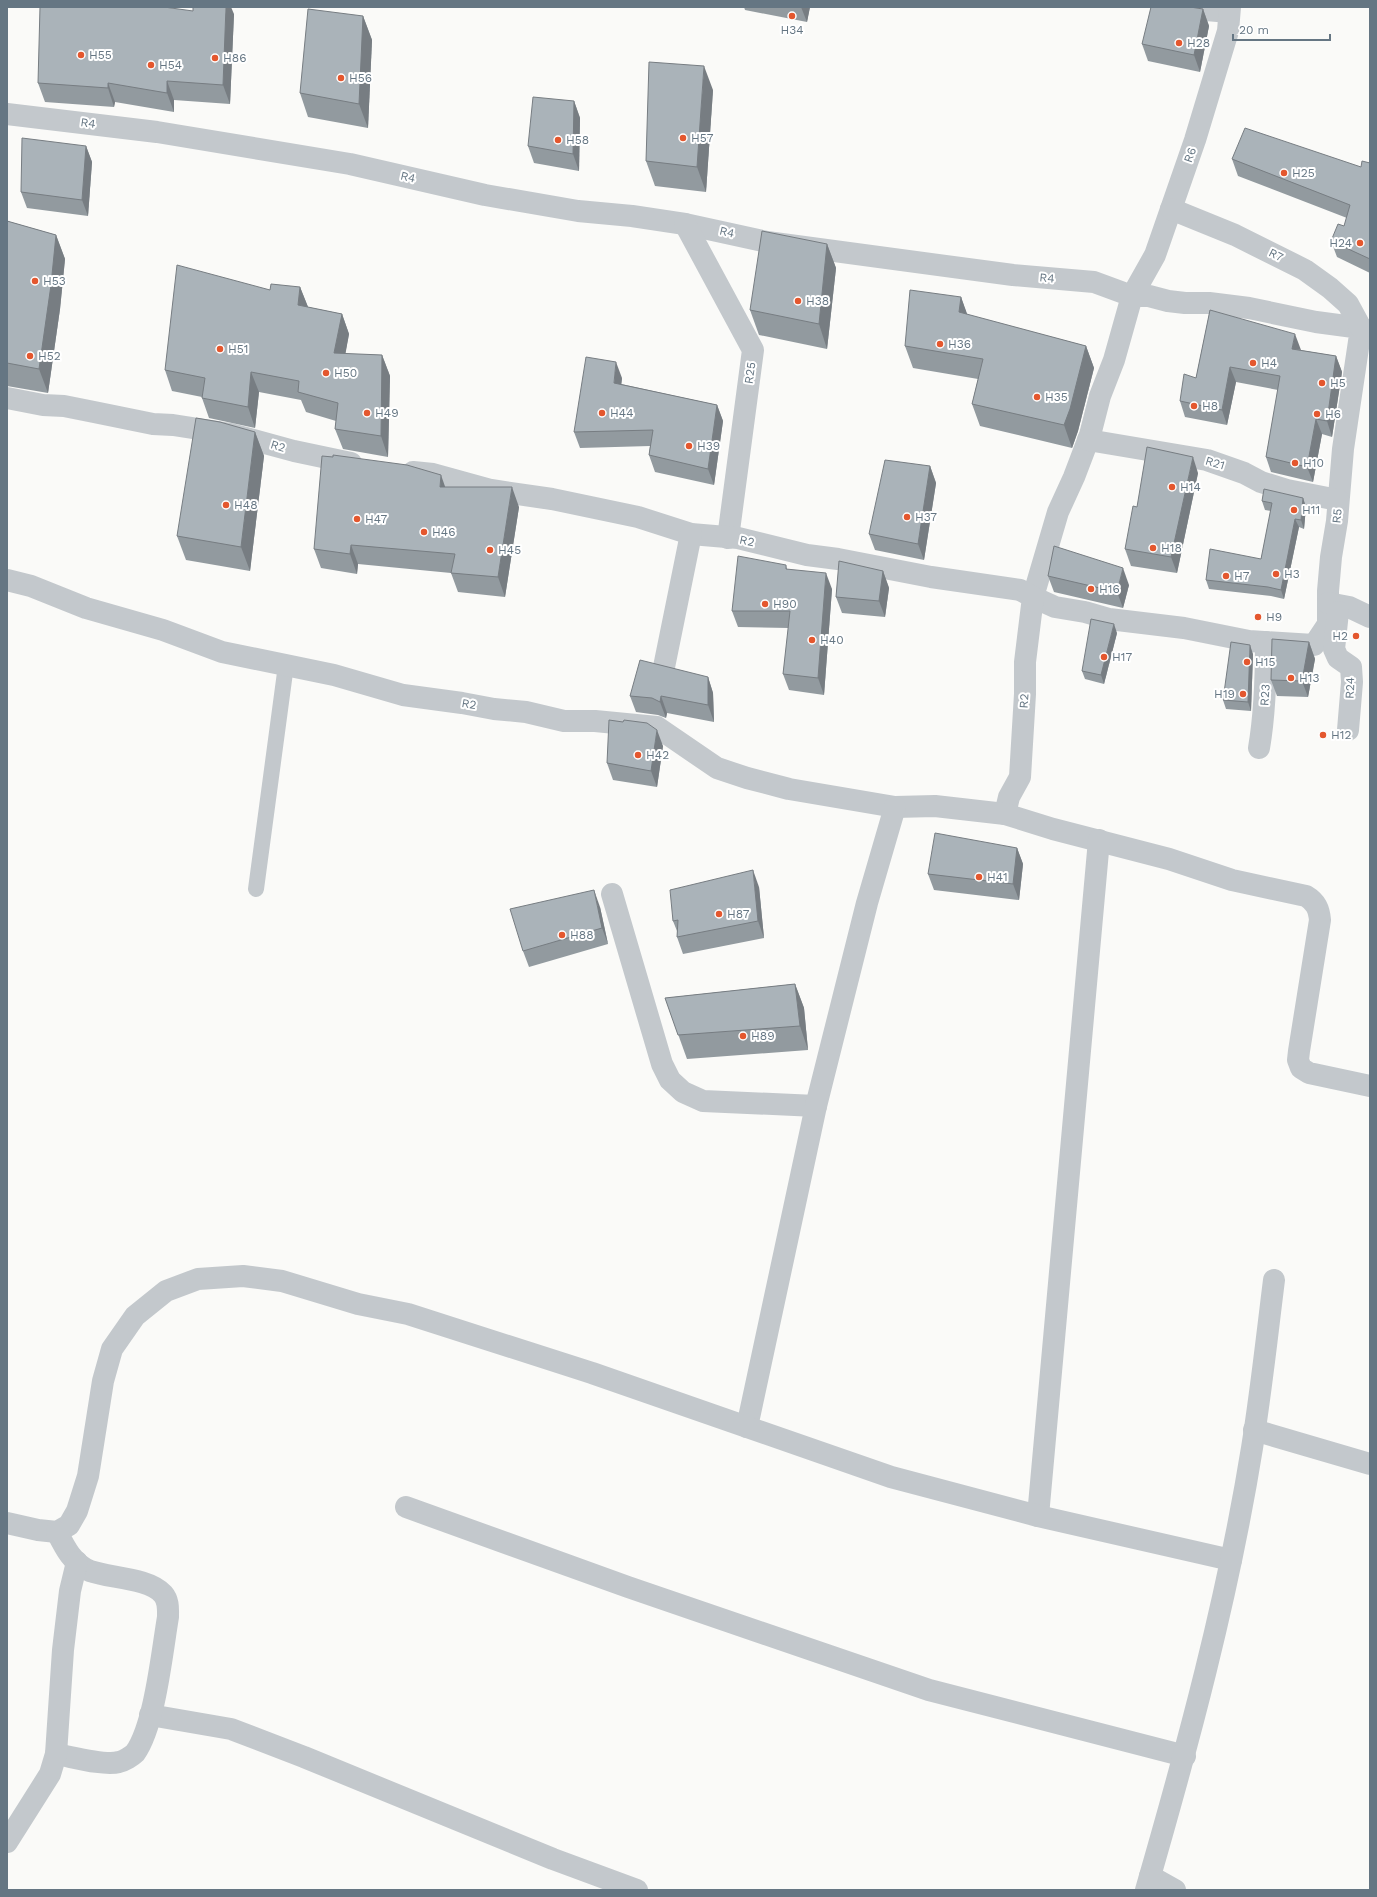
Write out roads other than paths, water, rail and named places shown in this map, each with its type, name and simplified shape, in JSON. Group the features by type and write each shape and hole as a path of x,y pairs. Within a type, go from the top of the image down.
{"street":[{"path":"1172,7 1229,10"},
{"name":"R6","path":"1132,296 1155,255 1196,140 1228,31 1229,10"},
{"name":"R4","path":"7,114 157,132 376,169 485,195 578,211 632,216 685,224 767,242 1013,275 1094,282 1132,296"},
{"name":"R7","path":"1171,209 1235,235 1305,270 1330,288 1348,304 1365,330"},
{"name":"R25","path":"685,224 753,350 728,538"},
{"path":"1324,647 1249,641 1184,628 1109,619 1085,612 1055,607 1033,597 1058,512 1074,477 1088,440 1100,396 1114,360 1132,296 1149,296 1168,301 1208,303 1249,308 1316,322 1365,330"},
{"name":"R5","path":"1324,647 1333,604 1331,557 1343,449 1365,330"},
{"name":"R2","path":"7,398 43,405 64,406 153,424 172,424 231,434 341,462 369,465"},
{"name":"R21","path":"1088,440 1207,460 1244,473 1260,482 1287,490 1338,500"},
{"name":"R2","path":"7,580 222,652 334,675 403,695 494,709 526,712 564,721 595,721 657,727 717,768 789,788 895,808 935,806 1005,814 1009,797 1020,777 1025,694 1025,662 1033,597 1020,590 807,555 728,538 692,534 638,518 552,499 491,490 433,474 392,470"},
{"path":"664,667 692,534"},
{"path":"1333,604 1349,606 1370,617"},
{"name":"R23","path":"1259,748 1263,723 1266,683 1266,642"},
{"name":"R24","path":"1324,647 1351,667 1352,682 1348,730"},
{"path":"747,1427 816,1106 867,903 895,808"},
{"path":"1005,814 1169,859 1232,880 1306,896 1314,901 1319,909 1320,920 1299,1051 1301,1068 1309,1073 1370,1086"},
{"path":"1038,1516 1099,840"},
{"path":"612,894 662,1064 670,1080 683,1092 703,1101 816,1106"},
{"path":"7,1524 57,1532 69,1525 78,1511 88,1476 103,1381 112,1349 135,1316 166,1291 198,1280 243,1276 282,1281 358,1304 408,1314 592,1373 891,1477 1038,1516 1231,1560"},
{"path":"1174,1890 1148,1883 1185,1756 1231,1560 1254,1430 1274,1280"},
{"path":"1254,1430 1370,1464"},
{"path":"406,1507 628,1587 929,1690 1185,1756"},
{"path":"56,1754 104,1762 119,1762 134,1754 142,1740 150,1715 168,1617 168,1603 163,1594 150,1585 90,1570 77,1562 66,1551 57,1532"},
{"path":"7,1842 50,1774 56,1754 63,1650 70,1591 77,1562"},
{"path":"150,1715 231,1729 304,1757 553,1859 637,1890"}],"lane":[{"path":"256,889 286,665"}],"place":[{"name":"H34","path":"792,16"},
{"name":"H28","path":"1179,43"},
{"name":"H55","path":"81,55"},
{"name":"H86","path":"215,58"},
{"name":"H54","path":"151,65"},
{"name":"H56","path":"341,78"},
{"name":"H57","path":"683,138"},
{"name":"H58","path":"558,140"},
{"name":"H25","path":"1284,173"},
{"name":"H24","path":"1360,243"},
{"name":"H53","path":"35,281"},
{"name":"H38","path":"798,301"},
{"name":"H36","path":"940,344"},
{"name":"H51","path":"220,349"},
{"name":"H52","path":"30,356"},
{"name":"H4","path":"1253,363"},
{"name":"H50","path":"326,373"},
{"name":"H5","path":"1322,383"},
{"name":"H35","path":"1037,397"},
{"name":"H8","path":"1194,406"},
{"name":"H49","path":"367,413"},
{"name":"H44","path":"602,413"},
{"name":"H6","path":"1317,414"},
{"name":"H39","path":"689,446"},
{"name":"H10","path":"1295,463"},
{"name":"H14","path":"1172,487"},
{"name":"H48","path":"226,505"},
{"name":"H11","path":"1294,510"},
{"name":"H37","path":"907,517"},
{"name":"H47","path":"357,519"},
{"name":"H46","path":"424,532"},
{"name":"H18","path":"1153,548"},
{"name":"H45","path":"490,550"},
{"name":"H3","path":"1276,574"},
{"name":"H7","path":"1226,576"},
{"name":"H16","path":"1091,589"},
{"name":"H90","path":"765,604"},
{"name":"H9","path":"1258,617"},
{"name":"H2","path":"1356,636"},
{"name":"H40","path":"812,640"},
{"name":"H17","path":"1104,657"},
{"name":"H15","path":"1247,662"},
{"name":"H13","path":"1291,678"},
{"name":"H19","path":"1243,694"},
{"name":"H12","path":"1323,735"},
{"name":"H42","path":"638,755"},
{"name":"H41","path":"979,877"},
{"name":"H87","path":"719,914"},
{"name":"H88","path":"562,935"},
{"name":"H89","path":"743,1036"}]}
